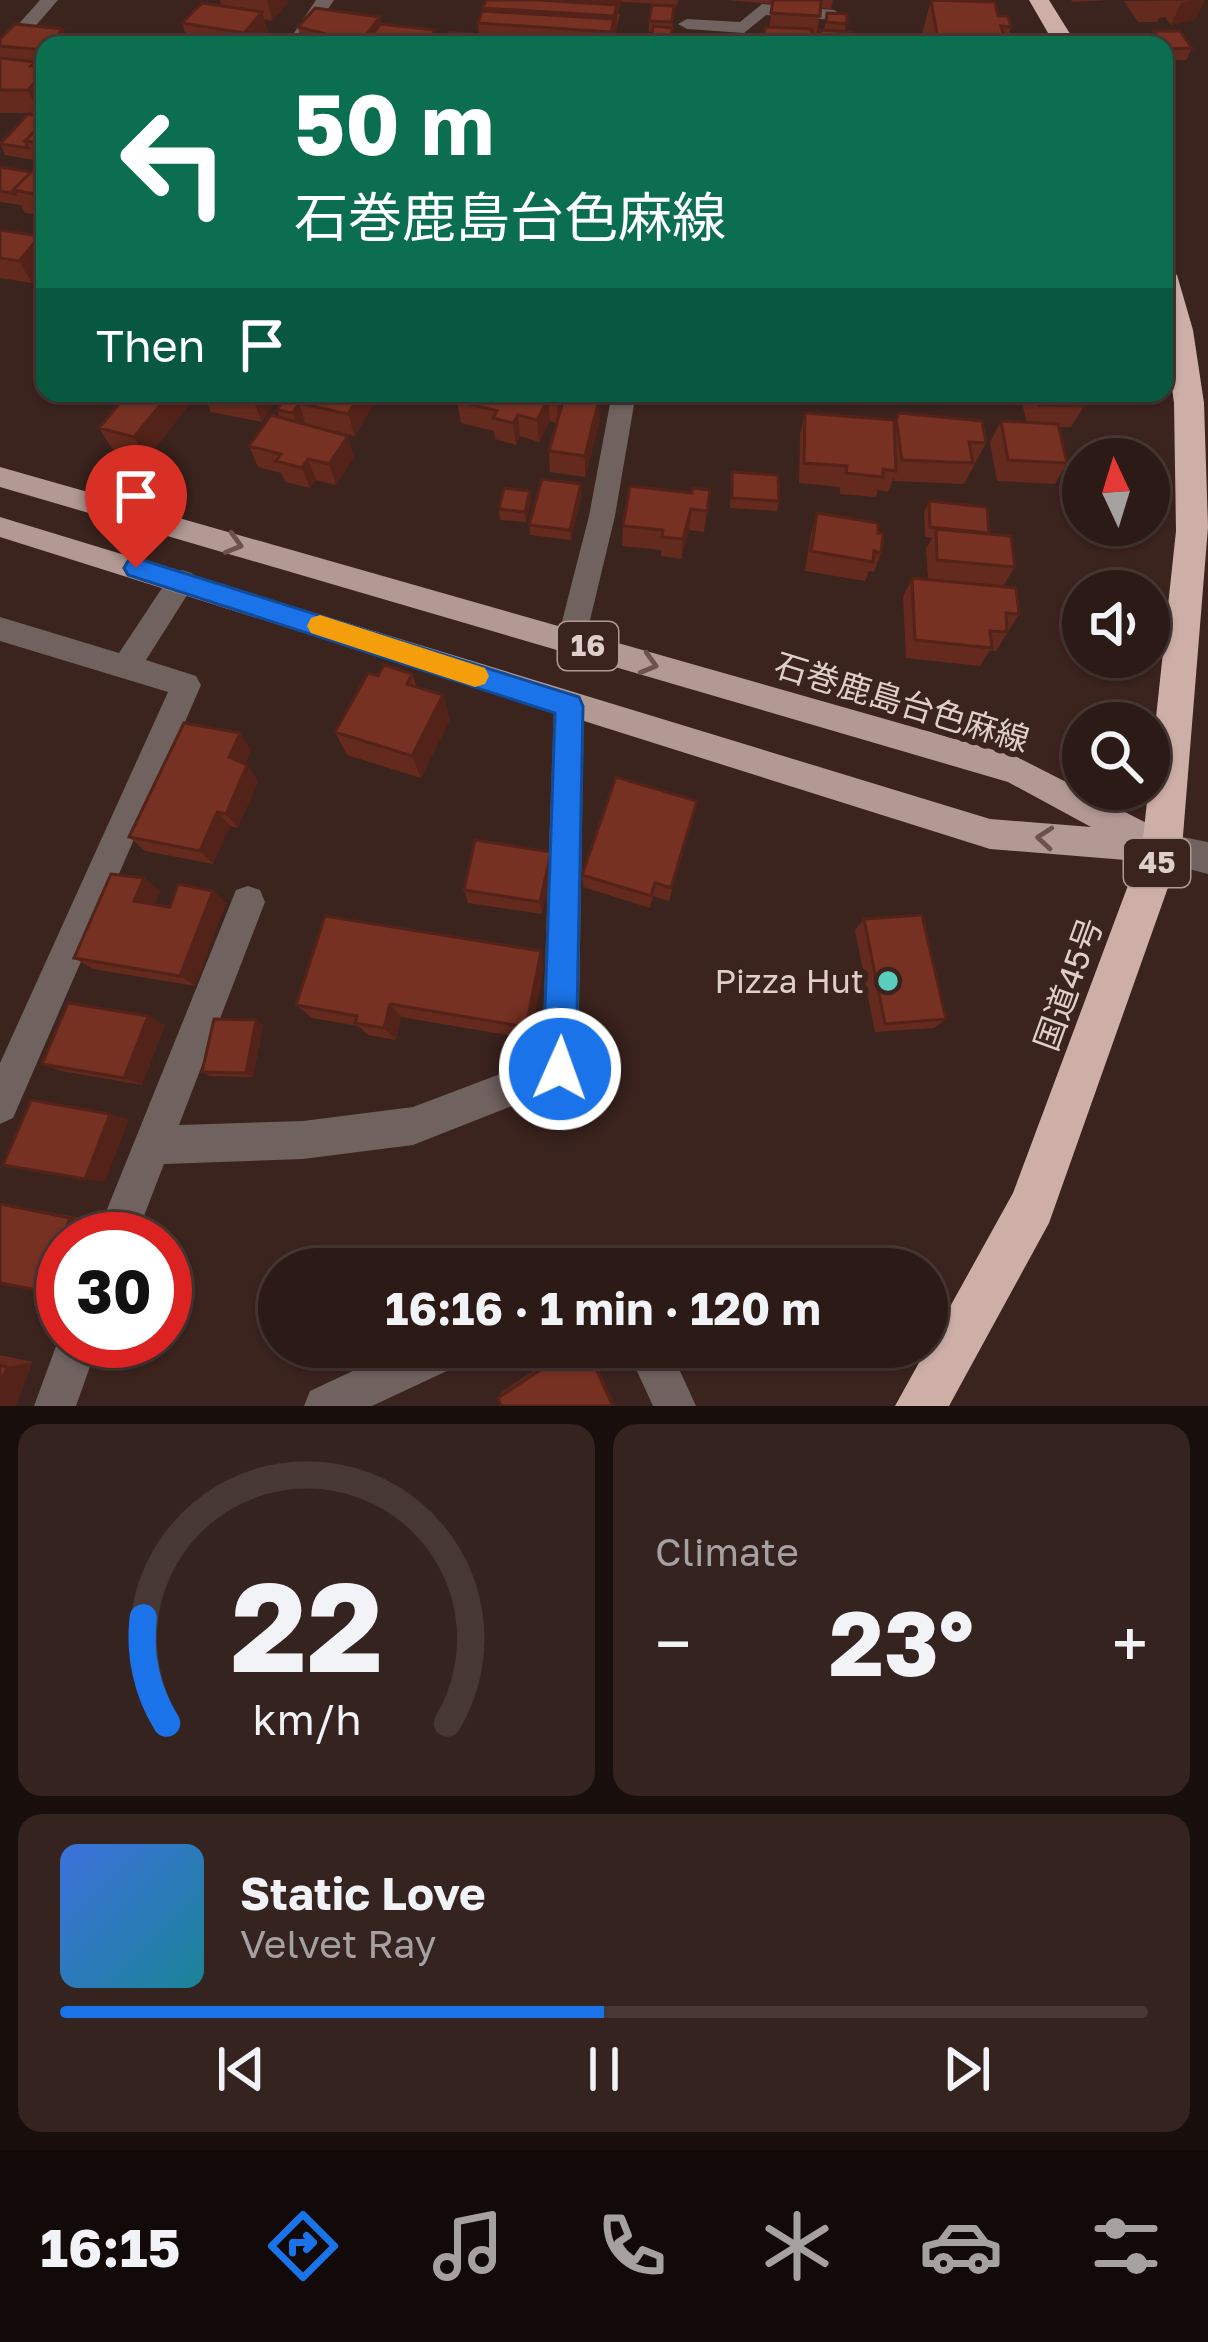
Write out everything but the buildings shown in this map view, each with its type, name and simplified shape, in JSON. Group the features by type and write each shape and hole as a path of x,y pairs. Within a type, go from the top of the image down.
{"highway":[{"path":"1039,0 1061,36"},
{"name":"国道45号","path":"921,1406 1033,1206 1162,848 1192,531 1189,403 1173,308"}],"main road":[{"name":"石巻鹿島台色麻線","path":"0,477 1015,770 1162,848"},
{"name":"16","path":"0,527 990,834 1162,848"}],"street":[{"path":"0,56 50,0"},
{"path":"301,36 325,0"},
{"path":"685,36 691,0"},
{"path":"687,24 744,28 762,9 834,15"},
{"path":"18,36 36,39"},
{"path":"571,641 602,516 614,407"},
{"path":"126,667 182,581"},
{"path":"0,628 186,685 0,1105"},
{"path":"149,1145 303,1140 413,1126 560,1069 569,706"},
{"path":"1162,848 1208,858"},
{"path":"125,1212 248,902"},
{"path":"55,1406 69,1368"},
{"path":"325,1406 406,1368"},
{"path":"657,1368 675,1406"}],"slow traffic":[{"path":"320,626 475,676"}],"place":[{"name":"Pizza Hut","path":"888,981"}],"route":[{"path":"136,568 569,706 560,1069"}]}
